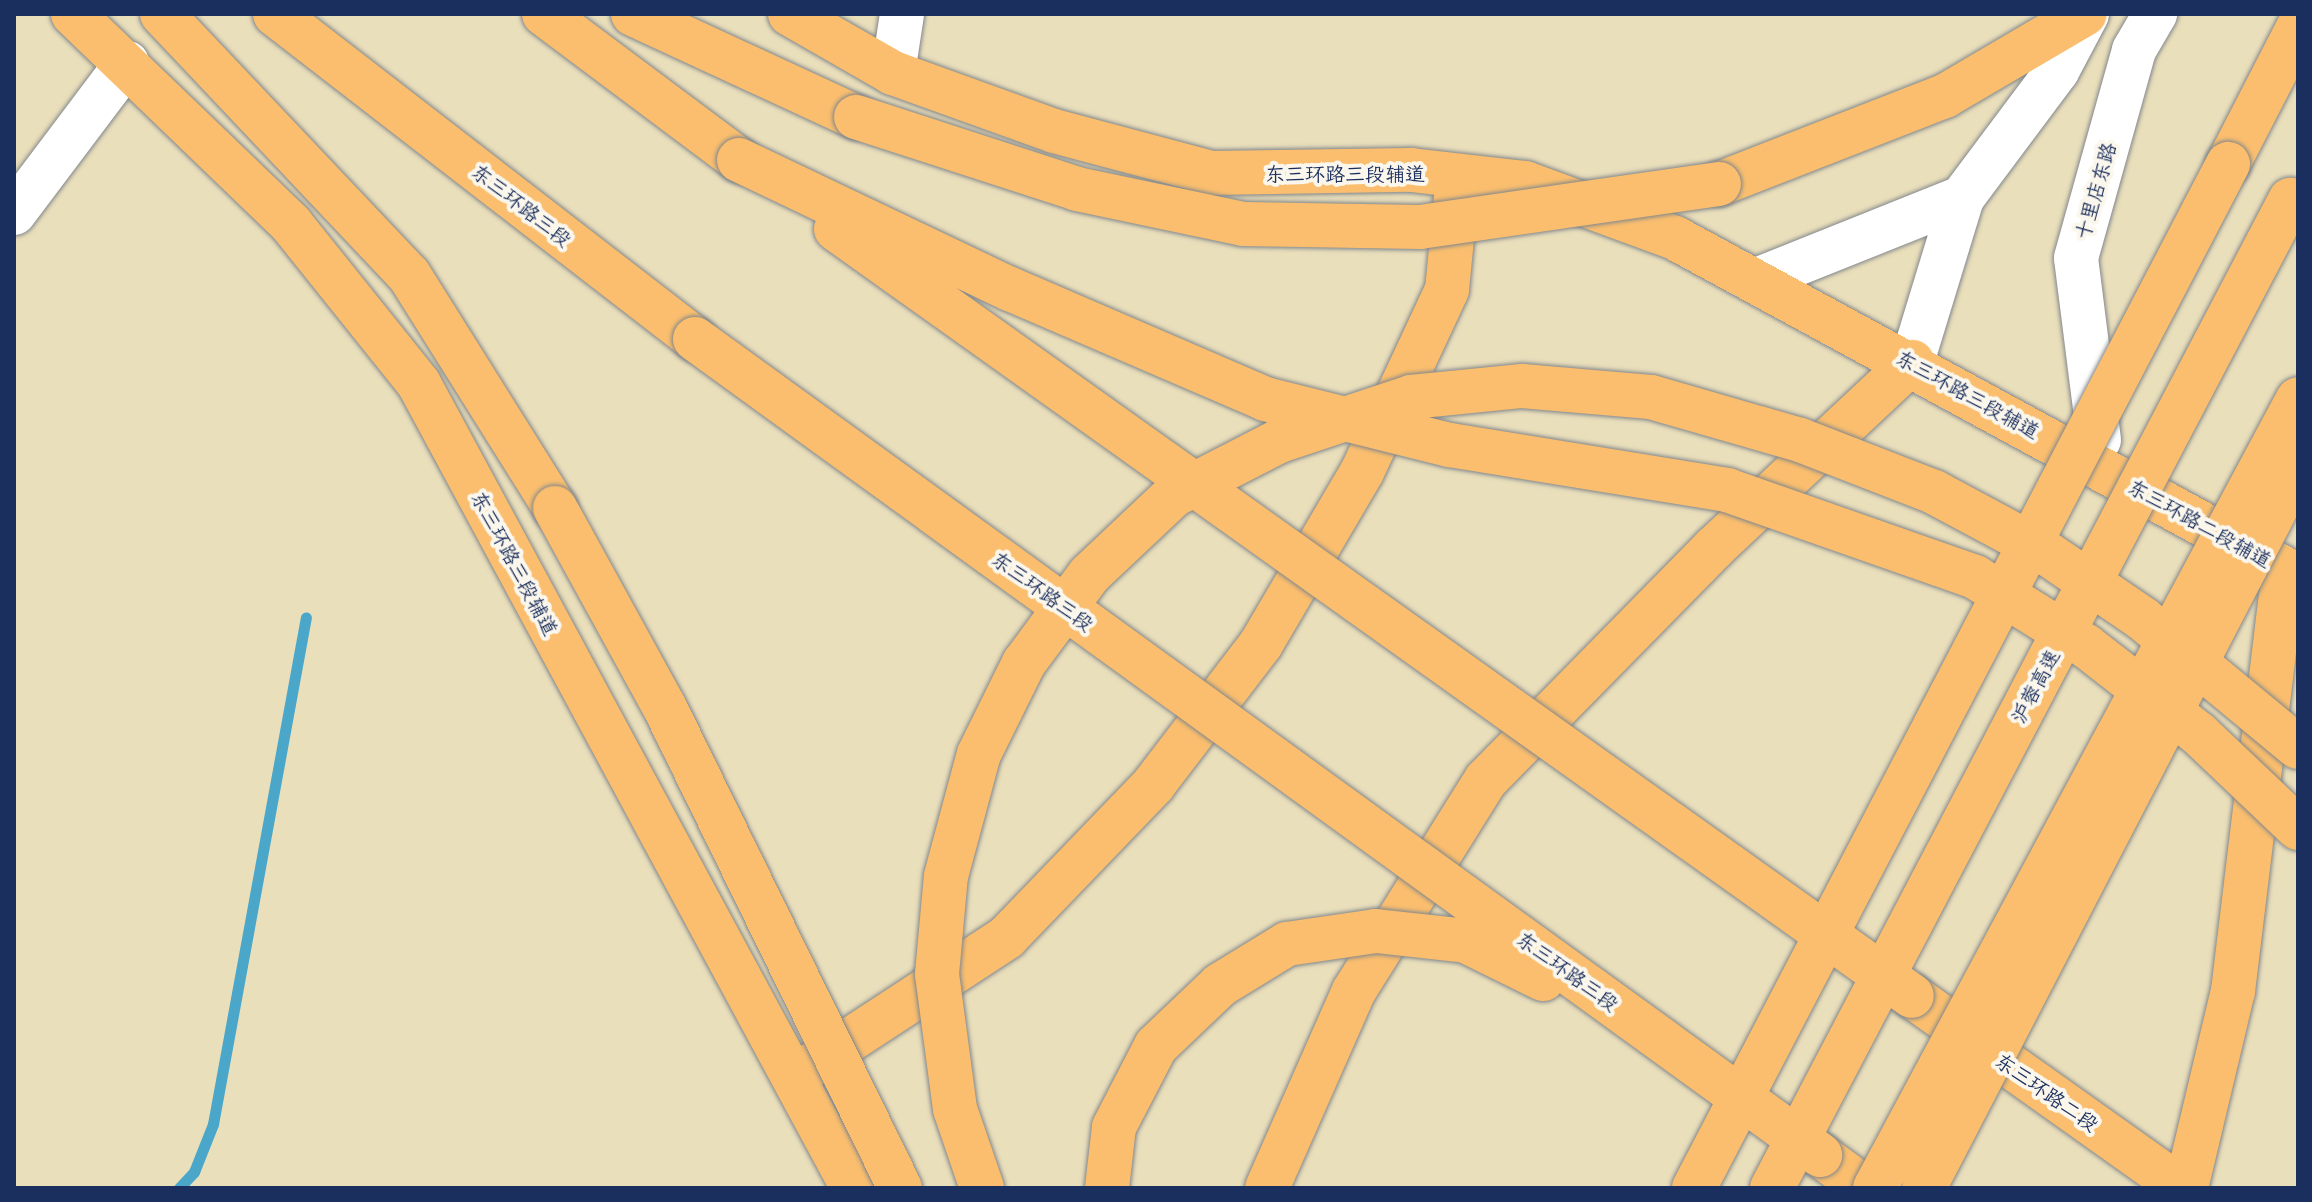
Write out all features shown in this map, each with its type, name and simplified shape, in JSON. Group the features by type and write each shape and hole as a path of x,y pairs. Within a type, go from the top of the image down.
{"main road":[{"name":"东三环路三段辅道","path":"73,14 291,224 419,384 853,1188"},
{"path":"162,14 409,275 555,508 664,706 900,1188"},
{"name":"东三环路三段","path":"275,14 695,339 1865,1188"},
{"path":"544,14 739,160 1010,289 1265,399 1450,445 1727,490 1975,577 2086,646 2187,724 2298,828"},
{"path":"633,14 856,117 1077,189 1243,224 1420,227 1719,184 1945,96 2086,14"},
{"name":"东三环路三段辅道","path":"790,14 893,73 1054,131 1212,173 1458,176 1525,183 1675,238 1759,279 2102,470"},
{"path":"1694,1188 2298,28"},
{"name":"东三环路二段","path":"739,160 2184,1188"},
{"path":"792,1078 1007,937 1154,784 1261,644 1362,472 1447,290 1458,176"},
{"name":"沪蓉高速","path":"1772,1188 2298,184"},
{"path":"1267,1188 1354,991 1486,780 1714,548 1912,362"},
{"path":"982,1188 955,1109 937,974 946,876 979,754 1024,663 1089,575 1174,495 1293,436 1411,397 1522,386 1651,397 1800,440 1934,492 2042,550 2143,619 2298,747"},
{"path":"1875,1188 2298,399"},
{"path":"1924,1188 2298,466"},
{"name":"东三环路二段辅道","path":"2102,470 2291,572"},
{"path":"2184,1188 2233,991 2291,572"},
{"path":"1107,1188 1114,1127 1156,1046 1220,985 1287,944 1376,931 1466,941 1659,1037"}],"street":[{"path":"893,73 902,14"},
{"path":"1912,362 1962,198 2057,71 2086,14"},
{"name":"十里店东路","path":"2102,470 2076,258 2134,50 2155,14"},
{"path":"14,213 127,63"},
{"path":"1759,279 1962,198"}],"waterway":[{"path":"179,1188 194,1172 213,1124 306,617"}]}
